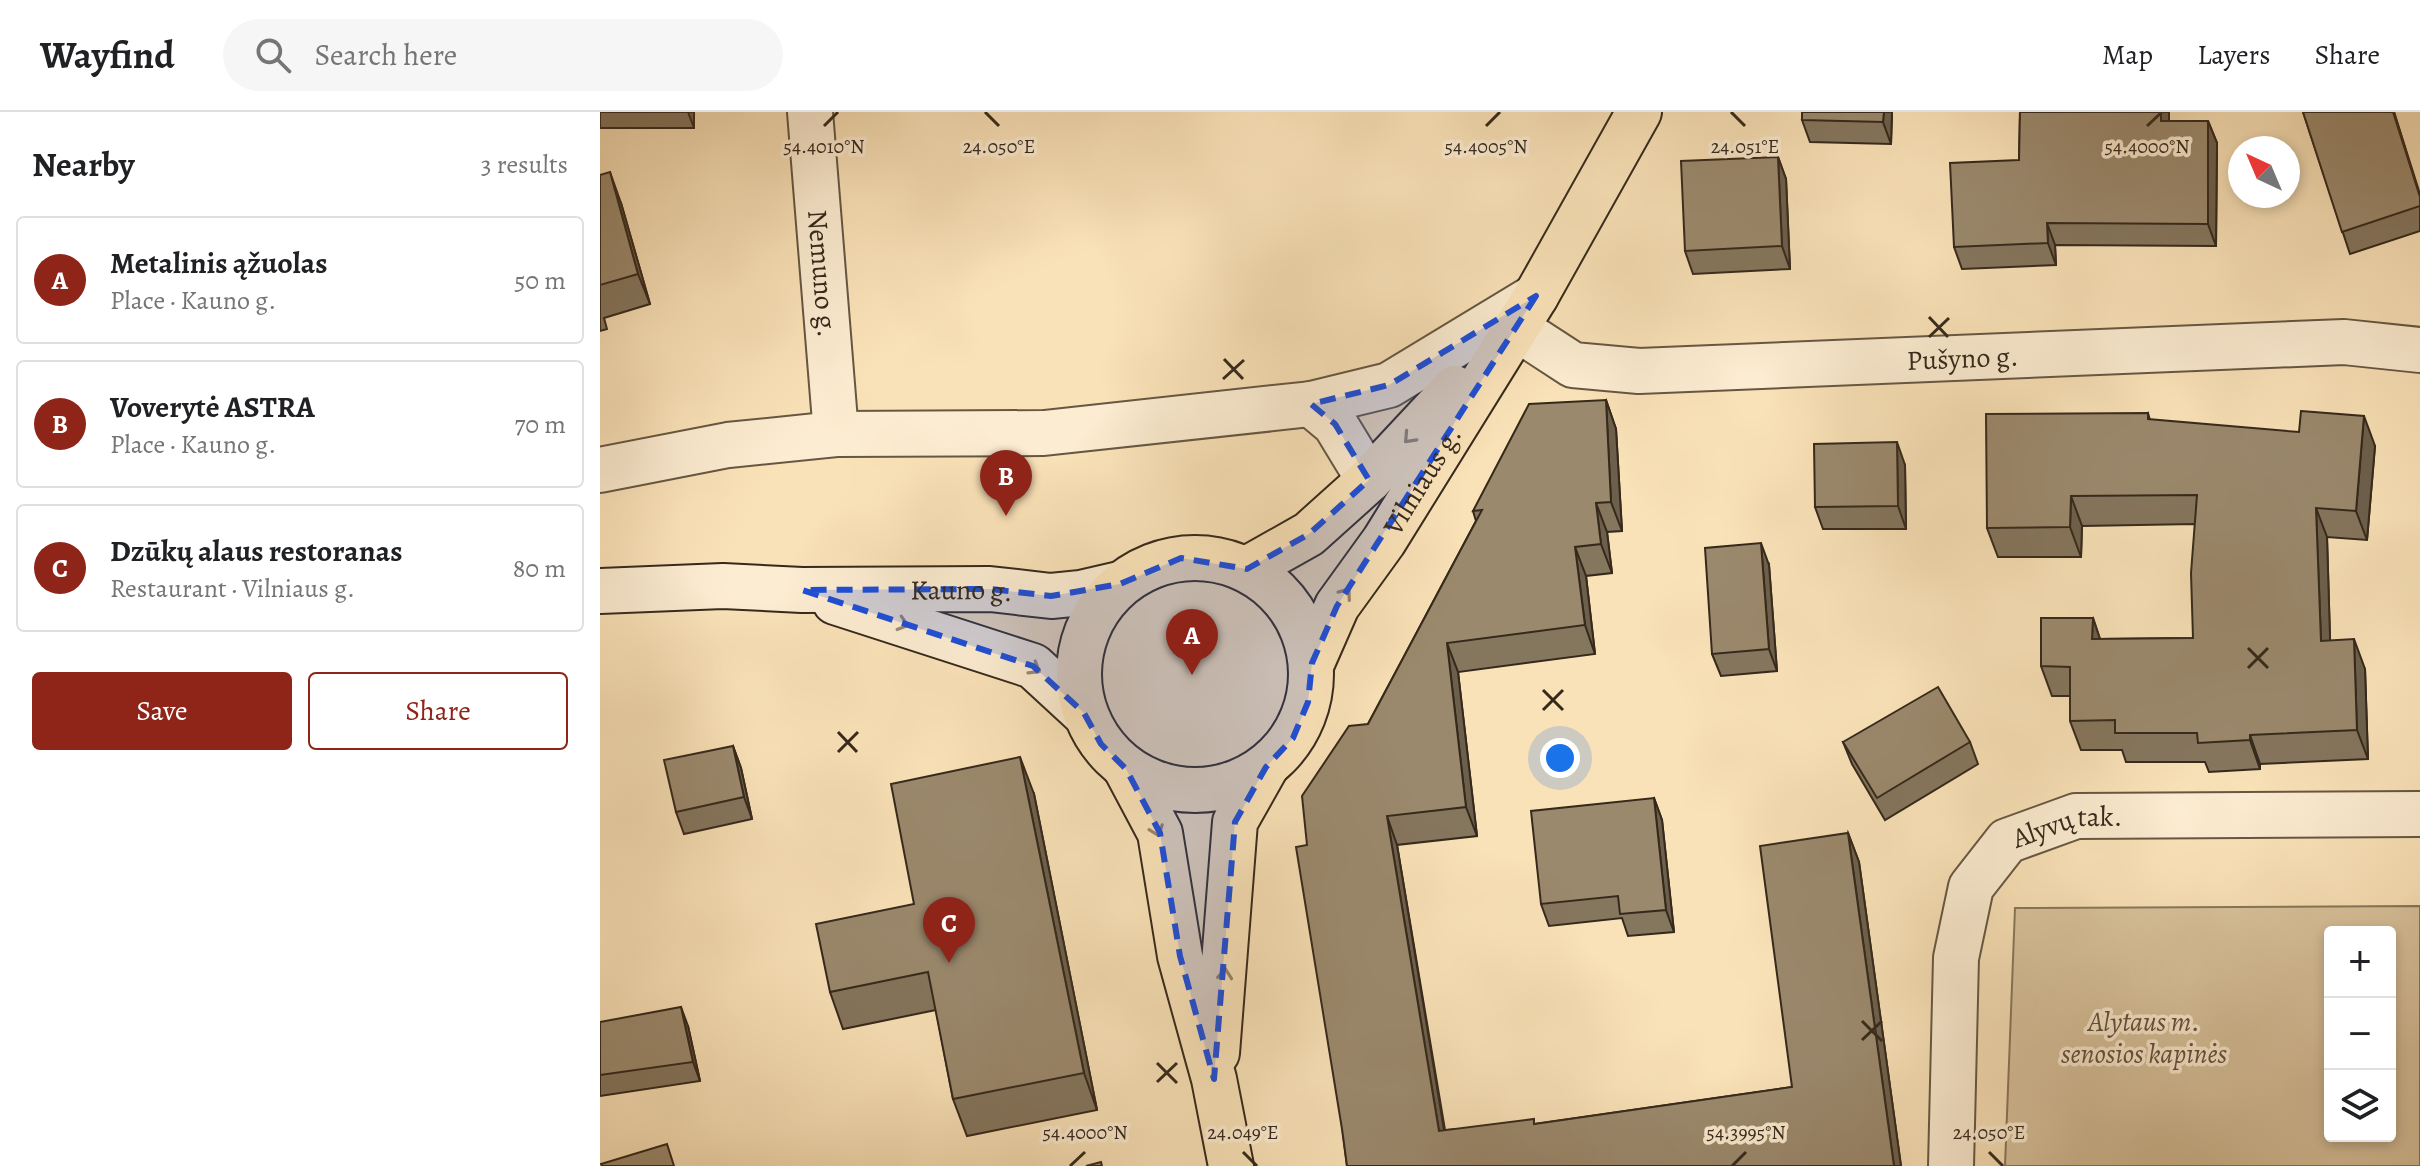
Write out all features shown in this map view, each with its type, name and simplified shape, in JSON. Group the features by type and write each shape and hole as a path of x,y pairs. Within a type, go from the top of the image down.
{"main road":[{"name":"Vilniaus g.","path":"1312,663 1337,606 1384,541 1526,312 1639,112"},
{"name":"Vilniaus g.","path":"1247,569 1309,534 1369,480 1526,312"},
{"path":"1214,1079 1235,822 1266,767 1293,738 1308,702 1312,663 1305,634 1291,608 1272,586 1247,569 1215,559 1181,558 1149,566 1120,584 1096,610 1081,643 1077,678 1084,713 1101,744 1126,769 1160,833 1180,956 1214,1079 1231,1166"},
{"path":"1126,769 1159,786 1196,791 1233,785 1266,767"}],"street":[{"name":"Nemuno g.","path":"810,112 836,434"},
{"path":"600,470 728,445 836,434 1044,433 1311,404 1389,385 1526,312"},
{"name":"Pušyno g.","path":"1526,312 1573,365 1639,371 2344,342 2420,350"},
{"path":"1311,404 1335,424 1369,480"},
{"name":"Kauno g.","path":"600,591 723,586 802,590 990,589 1051,596 1120,584"},
{"name":"Kauno g.","path":"802,590 1033,666 1084,713"},
{"name":"Alyvų tak.","path":"1951,1166 1956,958 1971,887 2007,841 2076,816 2420,814"}],"highlighted area":[{"path":"1536,296 1337,606 1312,663 1308,702 1293,738 1266,767 1235,822 1214,1079 1180,956 1160,833 1126,769 1101,744 1084,713 1033,666 802,590 990,589 1051,596 1120,584 1181,558 1247,569 1309,534 1369,480 1335,424 1311,404 1389,385"}],"green space":[{"name":"Alytaus m. senosios kapinės","path":"2420,906 2420,1166 2005,1166 2015,908"}],"building":[{"path":"1802,112 1884,112 1883,122 1802,120"},
{"path":"2020,112 2161,112 2161,121 2208,121 2208,224 2047,223 2048,243 1954,247 1950,163 2019,160"},
{"path":"2303,112 2393,112 2420,197 2420,206 2342,232"},
{"path":"1778,157 1782,246 1685,251 1681,161"},
{"path":"610,172 638,274 600,285 600,175"},
{"path":"1606,400 1611,502 1596,503 1601,544 1575,547 1585,625 1447,643 1466,807 1387,816 1439,1131 1534,1119 1534,1124 1792,1087 1760,846 1848,833 1894,1166 1347,1166 1296,847 1307,845 1302,796 1349,726 1368,724 1482,510 1473,511 1529,404"},
{"path":"2301,411 2364,416 2356,511 2316,508 2321,641 2354,639 2357,730 2250,735 2250,740 2198,743 2197,733 2115,733 2115,720 2070,721 2070,667 2041,666 2041,618 2093,618 2092,639 2193,638 2191,573 2197,495 2071,496 2070,527 1987,528 1986,414 2148,413 2148,419 2299,432"},
{"path":"1897,442 1898,506 1815,507 1814,444"},
{"path":"1761,543 1769,649 1712,654 1705,548"},
{"path":"1938,687 1970,742 1877,798 1843,742"},
{"path":"733,746 744,797 676,812 664,760"},
{"path":"1020,757 1084,1073 953,1099 928,972 830,992 816,924 914,904 891,784"},
{"path":"1654,798 1666,910 1620,914 1618,896 1541,904 1531,811"},
{"path":"681,1007 693,1062 600,1075 600,1022"},
{"path":"667,1144 674,1166 601,1164"}],"place":[{"name":"Voverytė ASTRA","path":"1006,516"},
{"name":"Metalinis ąžuolas","path":"1192,675"},
{"name":"Dzūkų alaus restoranas","path":"949,963"}]}
